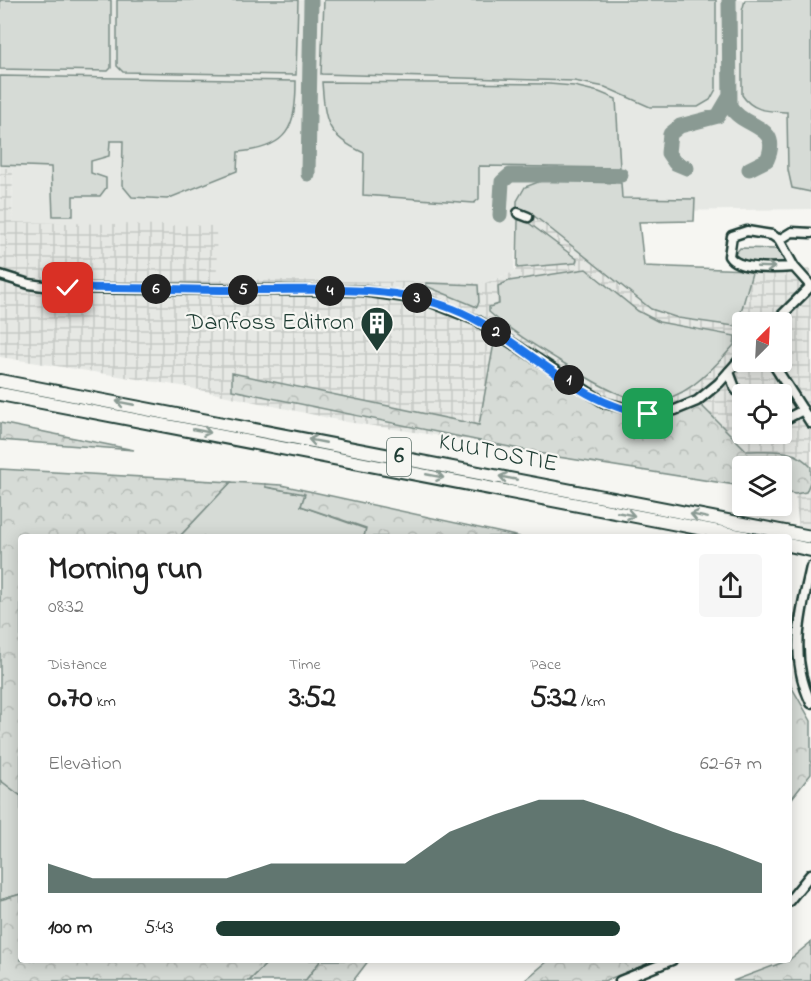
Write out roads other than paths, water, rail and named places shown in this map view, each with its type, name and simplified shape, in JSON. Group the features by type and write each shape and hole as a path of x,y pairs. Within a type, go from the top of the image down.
{"highway":[{"name":"KUUTOSTIE","path":"0,381 755,534"},
{"name":"KUUTOSTIE","path":"0,394 730,534"},
{"name":"KUUTOSTIE","path":"794,542 811,537"},
{"name":"KUUTOSTIE","path":"794,542 811,550"}],"street":[{"path":"518,213 528,217"},
{"path":"785,312 811,286 794,267 779,240 763,232 735,234 730,243 729,256 737,263 759,267 794,267"},
{"path":"779,240 792,232 811,232"},
{"path":"0,275 29,284 58,288 363,291 426,300 478,321 605,403 632,412 663,412 684,406 709,392 732,369"},
{"path":"729,372 734,384"},
{"path":"778,372 811,423"},
{"path":"792,416 803,410"},
{"path":"811,567 797,632 797,650 799,670 811,703"},
{"path":"792,897 811,874"},
{"path":"620,981 665,963"}],"place":[{"name":"Danfoss Editron","path":"377,352"}]}
